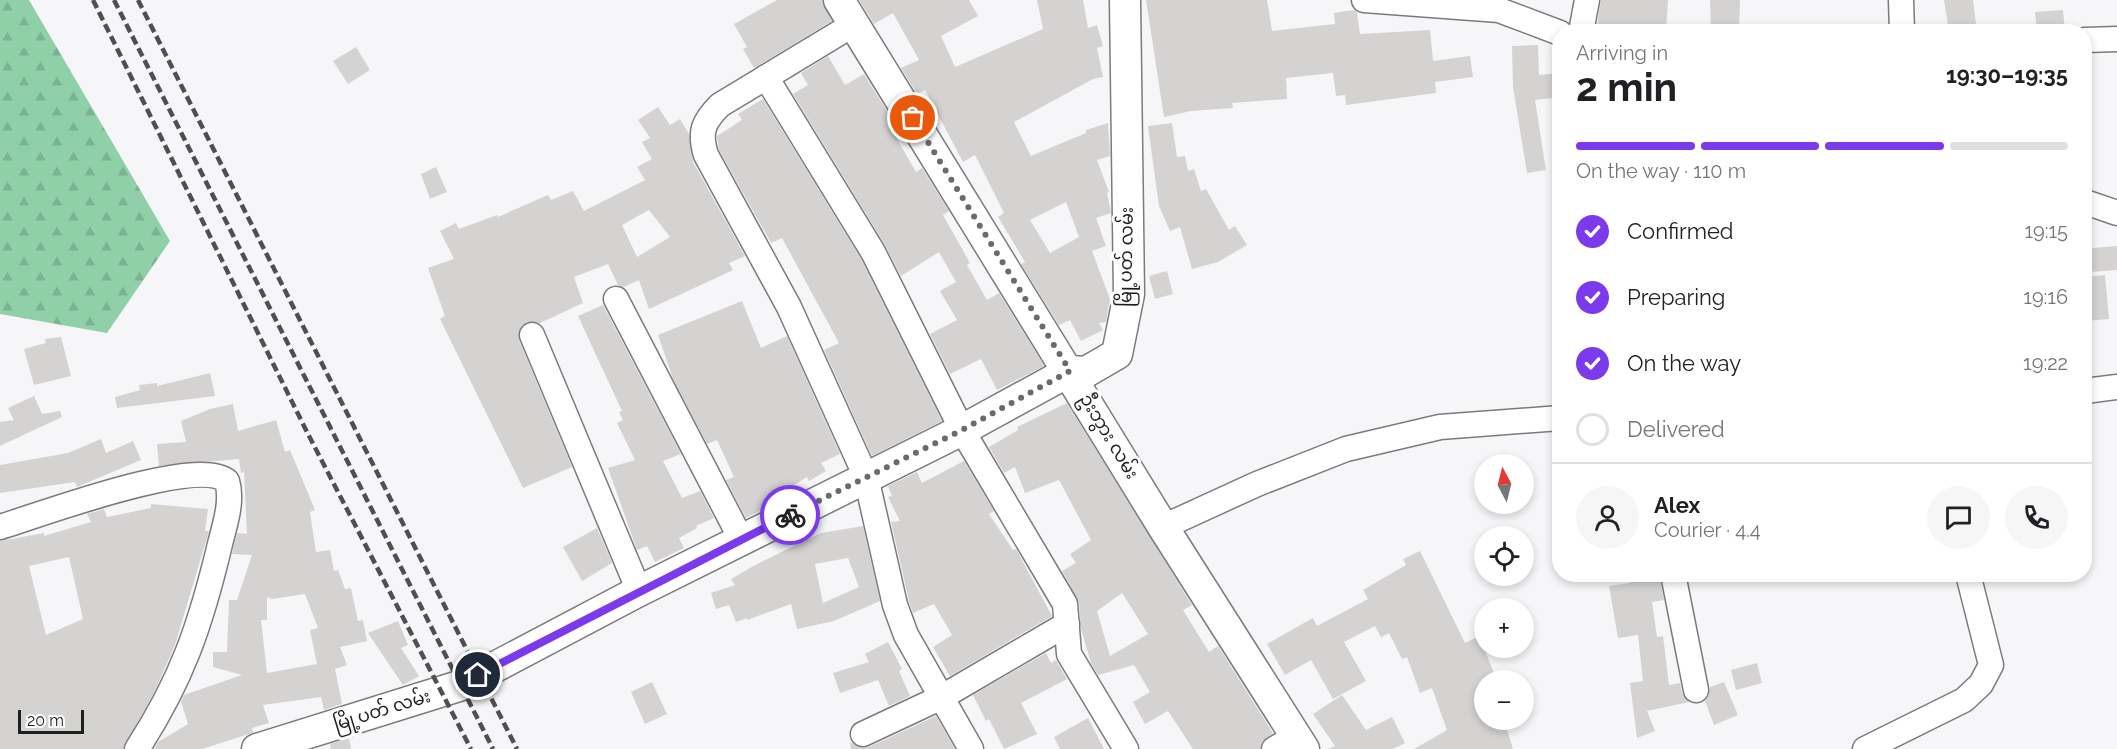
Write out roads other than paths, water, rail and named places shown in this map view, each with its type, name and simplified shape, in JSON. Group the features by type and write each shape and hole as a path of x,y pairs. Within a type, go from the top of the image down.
{"street":[{"name":"မြို့ပတ် လမ်း","path":"257,749 459,686 741,539 962,430 1070,371 1086,372 1117,354 1129,294 1125,0"},
{"path":"1364,0 1499,10 1552,30"},
{"path":"1582,24 1587,0"},
{"path":"1901,0 1902,24"},
{"name":"ဦးဘွား လမ်း","path":"847,12 1070,371 1291,744"},
{"path":"847,12 766,77 720,105 704,121 700,138 706,155 789,307 866,477 895,606 906,635 971,749"},
{"path":"2092,40 2117,39"},
{"path":"766,77 873,252 962,430 1065,604 1069,654 1126,749"},
{"path":"2092,204 2117,213"},
{"path":"616,299 741,539"},
{"path":"532,335 639,591"},
{"path":"2092,390 2117,387"},
{"path":"1163,527 1257,484 1346,449 1440,427 1552,419"},
{"path":"0,527 170,476 212,474 227,481 230,491 207,603 182,673 138,749"},
{"path":"1675,582 1696,690"},
{"path":"1865,749 1964,700 1981,684 1991,665 1970,582"},
{"path":"863,734 942,697 1066,624"}],"railway":[{"path":"93,0 307,432 471,749"},
{"path":"114,0 493,749"},
{"path":"138,0 517,749"}]}
